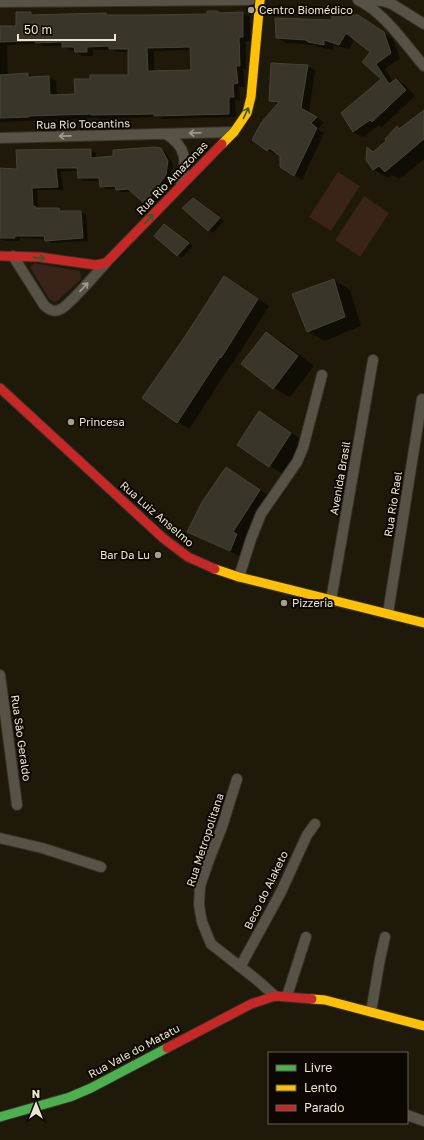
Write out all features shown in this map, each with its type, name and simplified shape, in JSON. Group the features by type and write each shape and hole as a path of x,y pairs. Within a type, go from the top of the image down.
{"street":[{"path":"0,2 250,0"},
{"name":"Rua Rio Amazonas","path":"106,263 242,122 250,104 260,0"},
{"path":"358,0 380,14 424,66"},
{"path":"363,0 383,1 392,4 424,24"},
{"name":"Rua Rio Tocantins","path":"0,138 234,132"},
{"path":"166,134 176,140 183,154 185,164 180,186"},
{"path":"0,256 39,257 96,265 106,263"},
{"path":"13,256 44,305 52,311 57,311 66,306 106,263"},
{"name":"Avenida Brasil","path":"331,600 373,360"},
{"path":"239,577 261,514 297,462 303,448 322,375"},
{"name":"Rua Luiz Anselmo","path":"0,388 163,538 195,561 209,568 239,577 424,623"},
{"name":"Rua Rio Rael","path":"388,613 422,399"},
{"name":"Rua Sāo Geraldo","path":"0,675 17,805"},
{"name":"Rua Metropolitana","path":"237,779 200,886 199,906 202,922 211,944 275,996"},
{"name":"Beco do Alaketo","path":"240,967 281,892 307,835 315,824"},
{"path":"0,838 42,848 101,867"},
{"path":"287,996 306,937"},
{"path":"371,1012 385,937"},
{"name":"Rua Vale do Matatu","path":"0,1117 70,1097 91,1088 189,1035 251,1004 275,996 325,1000 424,1026"},
{"path":"408,1115 424,1121"}],"shaded area":[{"path":"338,172 360,186 331,231 309,217"},
{"path":"364,196 389,213 360,257 335,240"},
{"path":"34,263 80,271 81,279 56,302 50,300 30,267"}],"building":[{"path":"207,11 218,11 218,13 243,12 243,37 239,37 240,66 236,66 238,83 233,84 234,97 229,97 229,114 154,116 154,114 91,114 0,118 0,75 28,73 28,77 49,76 50,95 75,94 74,79 90,79 90,75 128,75 128,49 109,49 109,46 87,47 87,52 75,52 74,47 62,47 62,42 0,42 0,26 16,26 16,12 31,12 31,15 106,13 106,15 207,14","holes":["190,47 191,70 148,71 147,48"]},
{"path":"332,14 358,15 384,32 391,53 376,64 389,84 396,79 406,90 372,122 370,120 353,132 341,113 381,79 362,62 370,52 346,33 339,45 324,40 324,45 308,42 306,40 276,38 275,18 332,20"},
{"path":"271,63 308,65 301,108 317,117 311,123 317,128 294,176 280,167 280,156 269,148 267,151 252,140 261,123 279,102 269,101"},
{"path":"424,110 424,139 385,172 379,166 373,170 366,160 367,147 373,152 386,141 385,139 397,126 399,129"},
{"path":"155,147 161,148 168,161 166,175 145,204 128,189 116,190 115,186 100,187 99,178 78,178 77,168 56,168 58,187 32,188 33,206 36,208 59,208 60,211 81,211 83,238 45,241 44,236 15,236 15,238 0,238 0,168 17,169 16,150 91,149 91,158 113,156 113,150"},
{"path":"193,198 220,218 208,231 182,208"},
{"path":"164,224 189,243 177,256 154,236"},
{"path":"224,276 258,299 221,358 220,357 177,423 142,398 186,335"},
{"path":"334,279 345,317 307,332 292,294"},
{"path":"266,332 298,356 273,389 241,364"},
{"path":"259,411 291,433 269,467 237,445"},
{"path":"226,467 260,490 233,532 237,534 230,551 187,532 202,502"}],"traffic: fast":[{"path":"0,1117 70,1097 91,1088 167,1048"}],"traffic: slow":[{"path":"222,144 234,132 247,113 251,97 260,0"},
{"path":"215,569 239,577 424,623"},
{"path":"312,999 325,1000 424,1026"}],"traffic: jam":[{"path":"0,256 39,257 96,265 106,263 222,144"},
{"path":"0,388 163,538 188,557 215,569"},
{"path":"167,1048 251,1004 275,996 312,999"}],"place":[{"name":"Centro Biomédico","path":"251,10"},
{"name":"Princesa","path":"71,422"},
{"name":"Bar Da Lu","path":"158,555"},
{"name":"Pizzeria","path":"284,603"}]}
